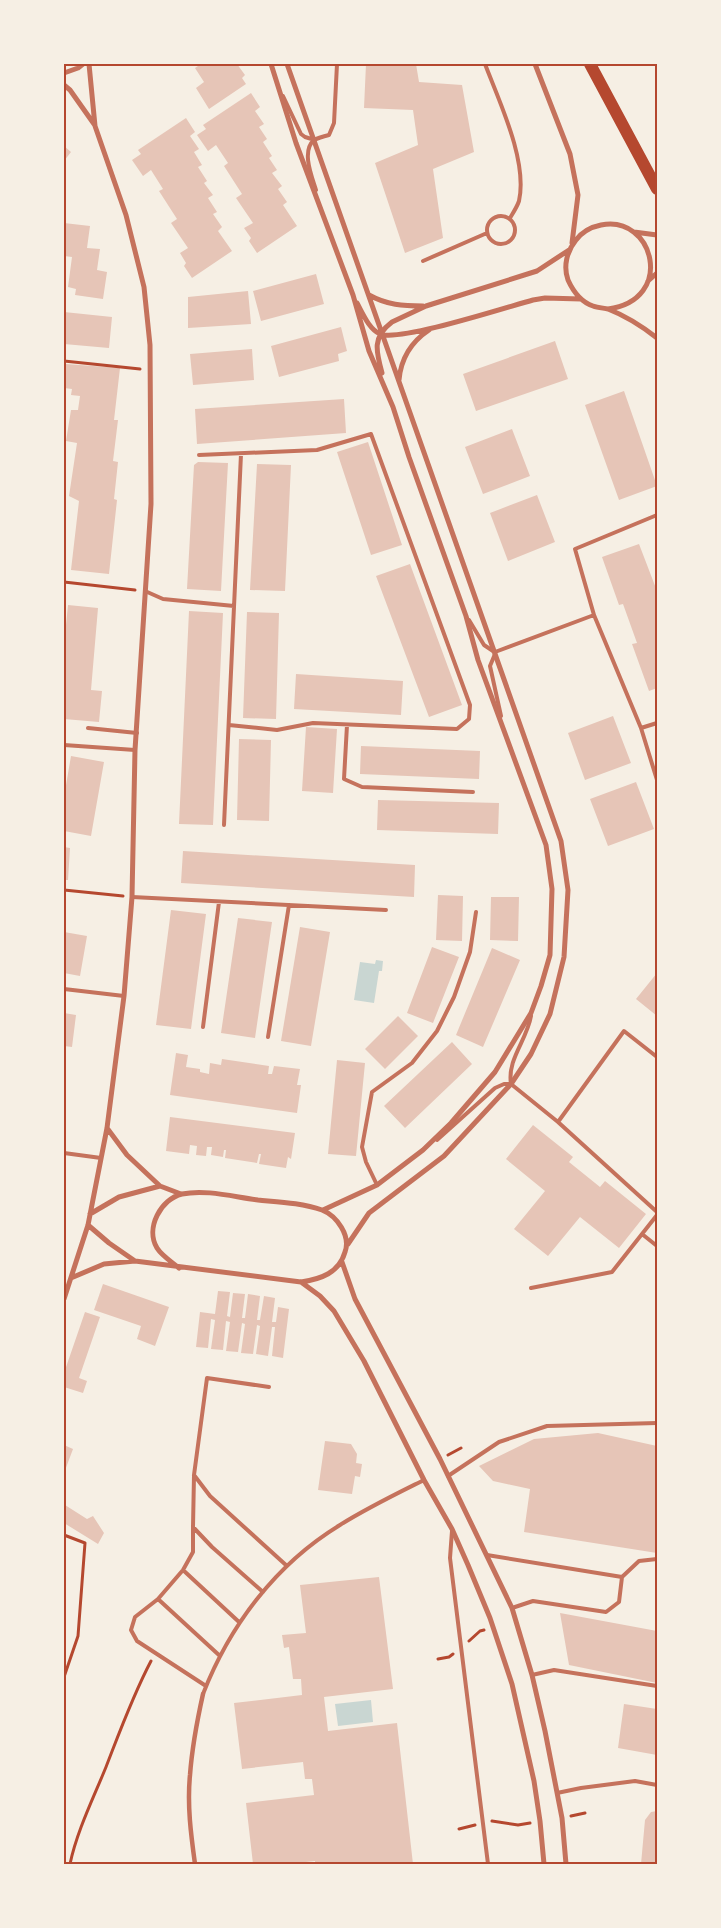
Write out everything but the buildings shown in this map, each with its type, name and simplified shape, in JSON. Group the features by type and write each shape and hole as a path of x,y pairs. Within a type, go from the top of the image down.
{"highway":[{"path":"590,64 657,189"}],"street":[{"path":"64,73 83,64"},
{"path":"64,1299 88,1226 108,1128 124,996 132,897 136,750 151,504 150,345 144,287 126,215 96,126 89,64"},
{"path":"271,64 296,143 353,296 369,351 386,388"},
{"path":"71,1278 104,1264 135,1261 301,1282 318,1279 332,1272 342,1262 348,1244 369,1213 444,1156 511,1084 531,1054 550,1014 558,988 564,957 568,890 561,841 287,64"},
{"path":"535,64 570,154 578,195 571,248 566,263 567,277 572,289 581,300"},
{"path":"64,84 96,126"},
{"path":"323,1210 377,1185 423,1150 451,1123 495,1072 531,1013 550,955 552,889 546,845 478,660 466,616 408,457 386,388 376,348 377,340 392,322 426,306 537,271 571,248 586,231 600,225 615,225 634,232 657,235"},
{"path":"608,309 621,307 632,302 642,293 648,282 651,271 647,249 634,232"},
{"path":"648,282 657,273"},
{"path":"369,295 382,302 402,306 426,306"},
{"path":"353,296 369,325 381,334 399,335 431,328 539,299 581,300 594,306 608,309 643,327 657,338"},
{"path":"399,383 402,361 406,353 419,337 431,328"},
{"path":"108,1128 127,1155 160,1186 181,1194 202,1193 304,1205 323,1210 334,1218 342,1228 348,1244"},
{"path":"90,1214 119,1197 160,1186"},
{"path":"179,1268 161,1254 156,1247 153,1223 168,1201 181,1194"},
{"path":"88,1226 108,1243 135,1261"},
{"path":"342,1262 360,1308 448,1476 512,1608 532,1675 562,1818 566,1864"},
{"path":"301,1282 320,1296 334,1311 364,1361 424,1480 452,1529 490,1618 512,1684 525,1735 540,1821 544,1864"},
{"path":"195,1864 190,1826 189,1776 194,1736 203,1694"}],"lane":[{"path":"322,214 308,159 310,146 315,140 329,134 334,123 337,64"},
{"path":"485,64 512,134 521,179 518,202 510,218"},
{"path":"280,89 301,134 305,138 315,140"},
{"path":"502,215 510,218 514,222 516,232 511,241 497,244 489,238 487,233 488,224 494,218 502,215"},
{"path":"423,261 487,233"},
{"path":"199,455 317,450 372,434 470,705 469,719 457,729 313,723 277,730 229,726"},
{"path":"224,825 241,454"},
{"path":"657,515 575,549 594,615 641,728 657,780"},
{"path":"145,591 163,600 234,606"},
{"path":"504,730 490,666 495,652 594,615"},
{"path":"466,616 484,645 495,652"},
{"path":"641,728 657,723"},
{"path":"347,725 344,778 362,787 473,792"},
{"path":"88,728 137,734"},
{"path":"64,745 136,750"},
{"path":"132,897 386,910"},
{"path":"203,1027 218,902"},
{"path":"268,1037 289,905"},
{"path":"377,1185 366,1162 362,1147 372,1092 412,1063 436,1031 454,997 470,952 476,912"},
{"path":"64,988 124,996"},
{"path":"511,1084 512,1063 526,1037 531,1013"},
{"path":"558,1122 624,1031 657,1057"},
{"path":"423,1150 440,1138 496,1088 504,1084 511,1084 558,1122 657,1214 612,1272 531,1288"},
{"path":"64,1153 101,1158"},
{"path":"642,1234 657,1246"},
{"path":"206,1686 137,1641 131,1630 135,1618 158,1599 183,1570 193,1552 194,1475 207,1378 269,1387"},
{"path":"448,1476 499,1442 547,1426 657,1423"},
{"path":"194,1475 210,1496 287,1566"},
{"path":"203,1694 220,1656 239,1622 287,1566 339,1526 424,1480"},
{"path":"193,1527 212,1547 263,1592"},
{"path":"452,1529 450,1558 488,1864"},
{"path":"487,1555 622,1577"},
{"path":"512,1608 533,1601 606,1612 619,1602 622,1577 638,1561 657,1559"},
{"path":"183,1570 239,1622"},
{"path":"158,1599 220,1656"},
{"path":"532,1675 554,1670 657,1686"},
{"path":"557,1794 581,1788 635,1781 657,1785"}],"path":[{"path":"64,361 150,370"},
{"path":"64,582 145,591"},
{"path":"64,890 132,897"},
{"path":"64,1536 85,1543 78,1636 64,1677"},
{"path":"70,1864 74,1846 139,1683 155,1653"},
{"path":"562,1818 586,1813"},
{"path":"458,1829 468,1828 484,1820 518,1826 540,1821"}],"shaded area":[{"path":"376,960 383,961 382,971 379,971 374,1003 354,1000 360,962 375,964"},
{"path":"371,1700 373,1722 338,1726 335,1704"}]}
